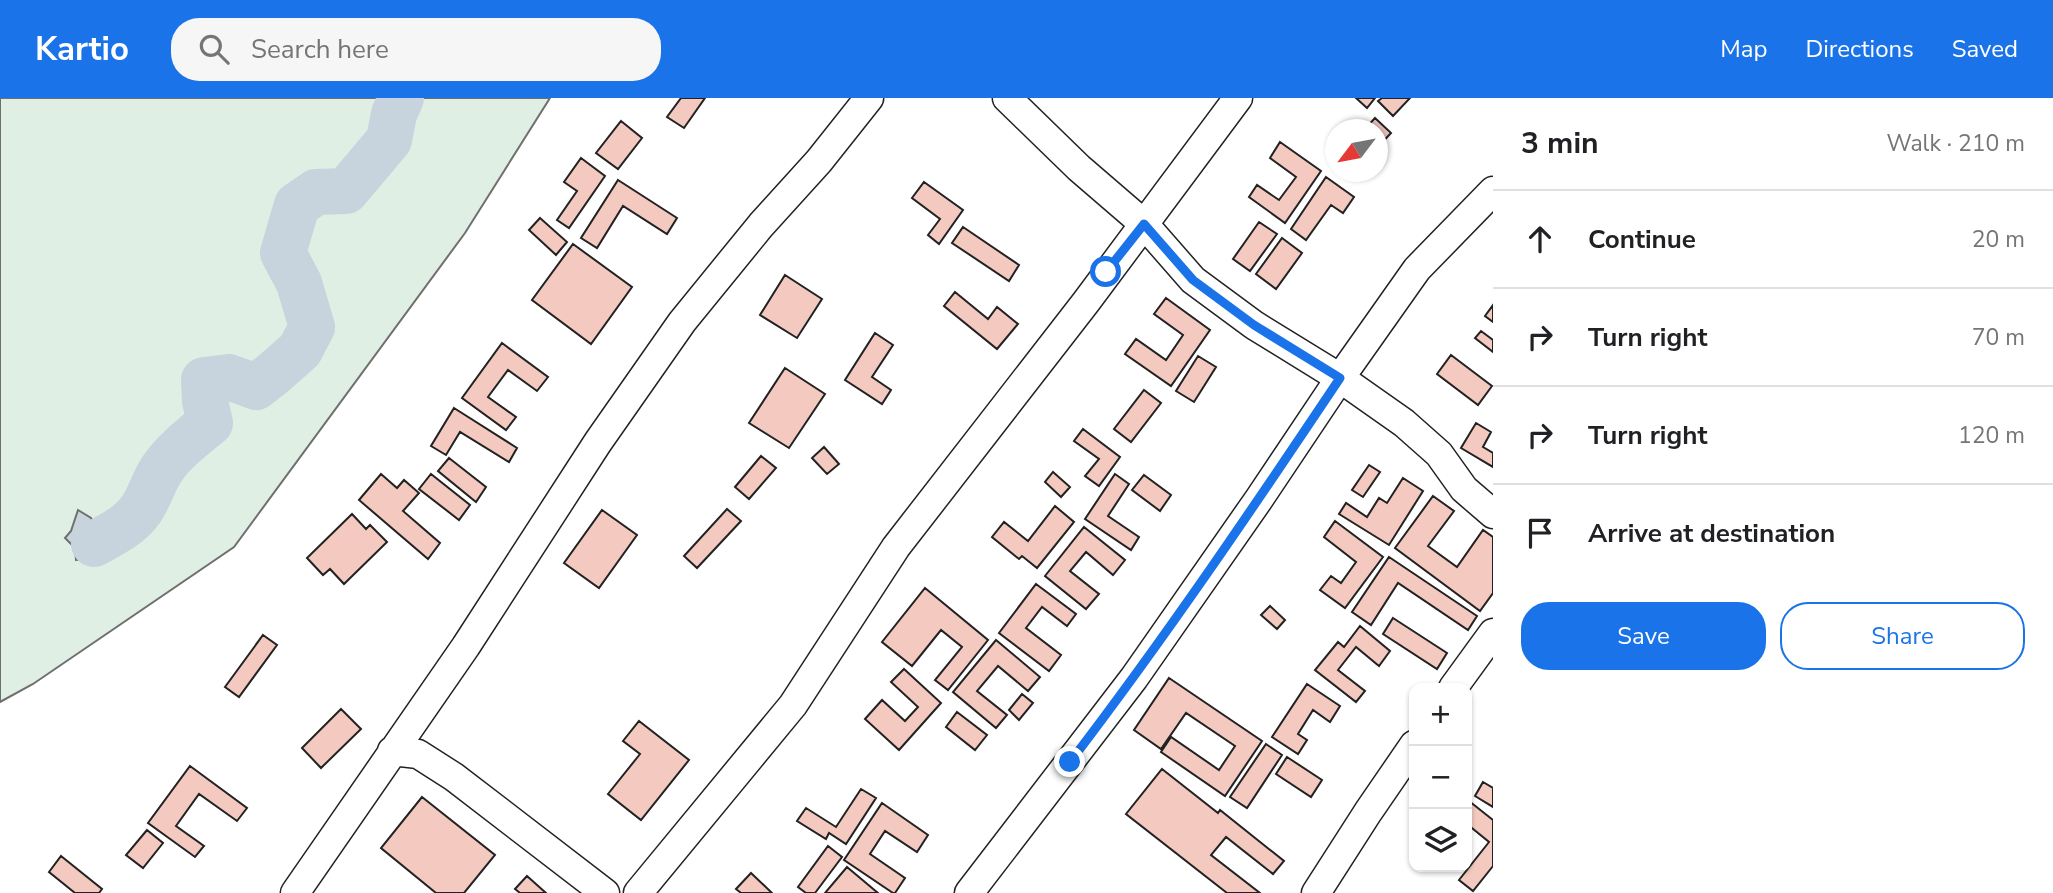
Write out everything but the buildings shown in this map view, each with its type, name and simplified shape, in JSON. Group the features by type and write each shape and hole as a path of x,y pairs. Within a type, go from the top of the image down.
{"street":[{"path":"295,893 466,646 598,442 682,322 869,98"},
{"path":"1007,98 1079,169 1144,224 1193,280 1254,325 1340,378 1413,431 1439,454 1464,489 1493,514"},
{"path":"638,893 793,705 896,547 1238,98"},
{"path":"969,893 1134,678 1417,269 1493,191"},
{"path":"1458,683 1493,633"},
{"path":"1316,893 1413,746"},
{"path":"392,751 418,754 454,777 605,893"}],"green space":[{"path":"0,98 550,98 465,233 234,547 33,684 0,702"}],"shaded area":[{"path":"78,510 91,518 96,527 101,526 122,541 110,557 76,560 75,548 65,538 71,531"}],"waterway":[{"path":"94,544 135,517 167,462 210,423 204,380 229,377 256,387 300,350 312,327 299,283 283,253 297,205 316,192 346,191 389,140 394,114 401,98"}],"route":[{"path":"1070,762 1200,585 1340,378 1254,325 1193,280 1144,224 1106,272"}]}
